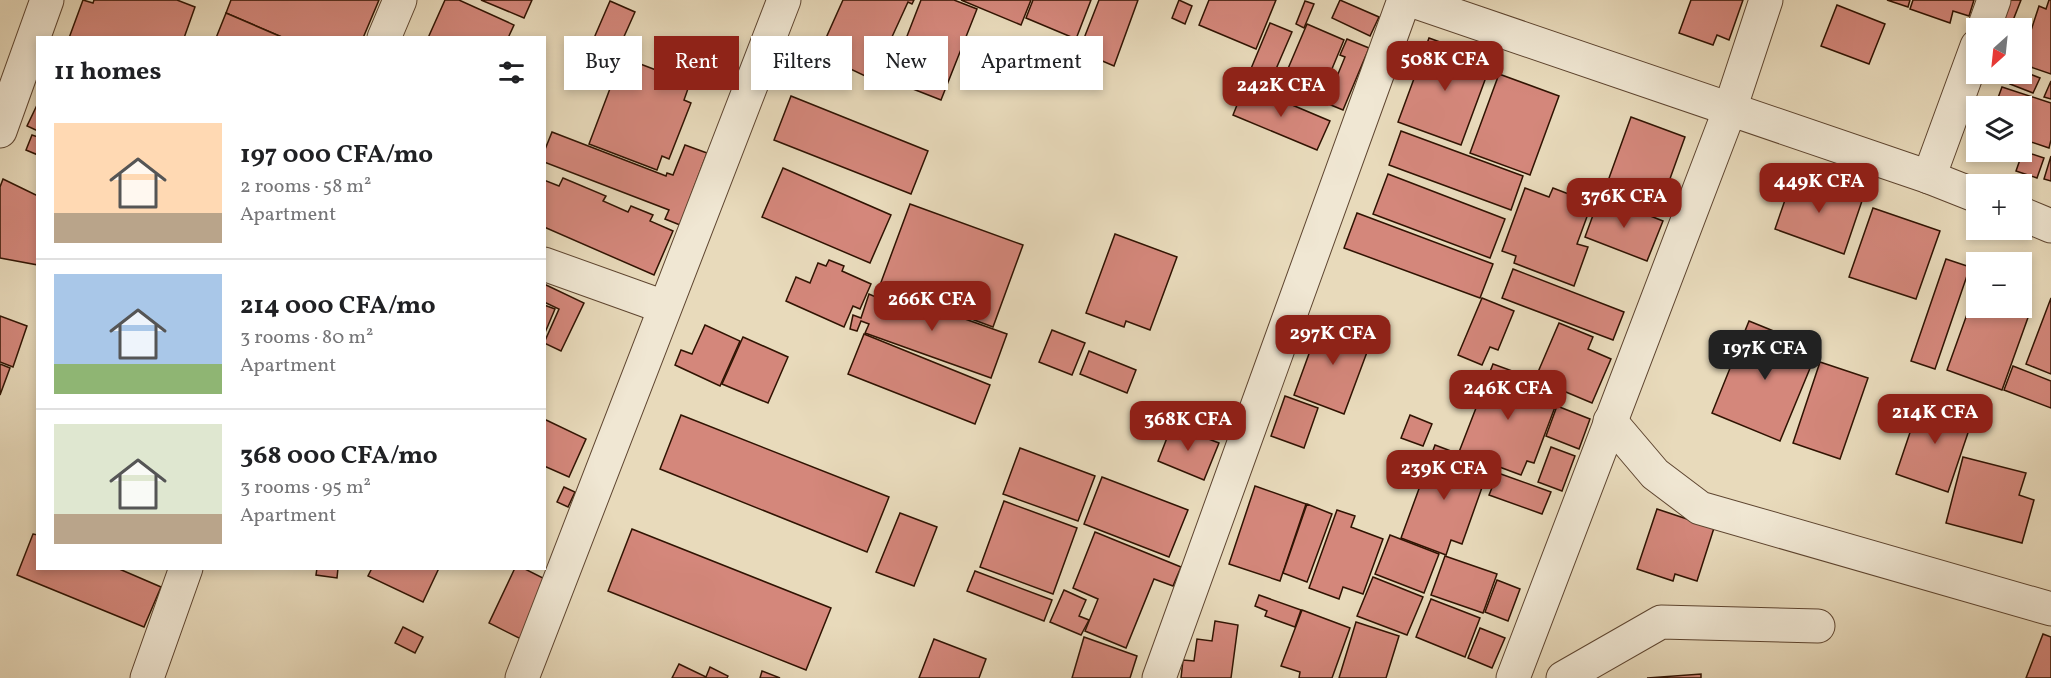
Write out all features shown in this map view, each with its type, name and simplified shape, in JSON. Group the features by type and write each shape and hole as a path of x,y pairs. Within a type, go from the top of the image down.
{"street":[{"path":"0,131 20,68 47,0"},
{"path":"385,36 400,0"},
{"path":"522,678 784,0"},
{"path":"1159,678 1404,0"},
{"path":"1410,0 1966,192"},
{"path":"1513,678 1730,109 1766,0"},
{"path":"1988,18 1994,0"},
{"path":"1929,177 1966,76"},
{"path":"2032,218 2051,226"},
{"path":"546,265 664,307"},
{"path":"1610,422 1655,474 1700,508 2051,609"},
{"path":"147,678 185,570"},
{"path":"1563,678 1661,622 1818,626"}],"building":[{"path":"83,0 93,3 94,0 177,0 195,7 185,36 70,36"},
{"path":"231,0 379,0 364,36 279,36 226,13"},
{"path":"445,0 459,0 514,25 509,36 429,36"},
{"path":"481,0 532,0 524,18"},
{"path":"843,0 914,0 912,4 908,2 892,36 864,36 864,75 852,70 852,36 827,36"},
{"path":"921,0 954,0 977,9 966,36 960,36 960,52 948,82 948,36 907,36"},
{"path":"961,0 1031,0 1021,25"},
{"path":"1033,0 1091,0 1077,36 1069,36 1026,18"},
{"path":"1099,0 1138,0 1114,66 1103,61 1103,36 1085,36"},
{"path":"1179,0 1192,6 1185,24 1172,18"},
{"path":"1209,0 1276,0 1256,49 1199,25"},
{"path":"1340,0 1379,17 1370,36 1332,18"},
{"path":"1691,0 1743,0 1729,40 1717,35 1713,45 1679,33"},
{"path":"1887,0 1910,0 1908,7"},
{"path":"1913,0 1974,0 1969,16 1953,11 1950,23 1910,9"},
{"path":"1997,0 2021,0 2014,18 1990,18"},
{"path":"2051,0 2051,74 2032,67 2032,27 2039,6 2046,9"},
{"path":"610,1 635,12 624,36 595,36"},
{"path":"1305,1 1314,4 1304,28 1296,24"},
{"path":"1837,5 1885,24 1869,64 1821,46"},
{"path":"226,13 279,36 217,36"},
{"path":"1270,23 1292,32 1266,92 1245,83"},
{"path":"1307,24 1344,40 1319,100 1281,85"},
{"path":"1429,38 1492,61 1461,145 1398,122"},
{"path":"1347,39 1369,48 1343,110 1326,103 1345,57 1340,55"},
{"path":"642,65 654,69 654,90 688,90 684,100 691,103 669,159 662,156 657,170 589,144 609,90 642,90"},
{"path":"1499,74 1559,96 1530,175 1470,153"},
{"path":"2032,75 2040,78 2033,93 2010,84 2032,84"},
{"path":"2051,81 2051,99 2044,97"},
{"path":"1245,85 1330,121 1317,150 1233,115"},
{"path":"2002,87 2030,96 1999,96"},
{"path":"916,90 945,90 941,100"},
{"path":"791,96 928,151 911,194 774,140"},
{"path":"2032,97 2051,103 2049,148 2032,142"},
{"path":"36,107 36,130 27,126"},
{"path":"1631,117 1685,137 1658,212 1604,192"},
{"path":"1401,131 1523,176 1511,210 1389,165"},
{"path":"552,132 666,176 667,173 673,175 685,145 707,153 680,225 665,219 669,210 546,163 546,147"},
{"path":"32,135 36,136 36,154 26,150"},
{"path":"2032,154 2044,158 2037,178 2032,176 2032,174 2016,171 2019,162 2032,162"},
{"path":"2051,156 2051,181 2044,179"},
{"path":"783,168 891,215 870,263 762,217"},
{"path":"1388,174 1505,219 1490,258 1373,214"},
{"path":"1794,174 1863,198 1844,254 1775,229"},
{"path":"563,178 606,196 603,201 628,212 631,206 653,215 650,221 673,231 654,275 546,228 546,181 559,186"},
{"path":"3,179 36,195 36,265 0,258 0,187"},
{"path":"1525,188 1549,197 1553,188 1592,203 1577,244 1588,247 1574,286 1514,263 1516,256 1502,251"},
{"path":"1600,196 1663,221 1647,261 1585,237"},
{"path":"910,204 1023,245 993,327 880,285"},
{"path":"1873,208 1940,231 1916,299 1849,277"},
{"path":"1357,213 1493,264 1480,298 1344,248"},
{"path":"1115,234 1177,257 1150,330 1126,321 1124,327 1086,313"},
{"path":"1946,259 1966,266 1966,279 1935,369 1911,361"},
{"path":"829,260 844,266 842,271 871,284 860,309 853,306 844,327 786,301 796,277 810,283 818,263 826,266"},
{"path":"1513,269 1624,312 1613,340 1502,298"},
{"path":"546,285 584,303 561,351 546,344 546,338 559,309 546,303"},
{"path":"881,289 1007,334 991,378 865,333 869,324 861,321 857,331 850,329 853,315 861,318 869,294 878,298"},
{"path":"1482,298 1514,311 1498,350 1490,347 1482,365 1458,355"},
{"path":"2051,298 2051,374 2026,364"},
{"path":"546,306 555,309 546,330"},
{"path":"0,316 27,326 13,367 0,362"},
{"path":"1966,317 2028,318 2002,390 1947,370"},
{"path":"1322,318 1373,336 1344,414 1294,395"},
{"path":"1749,321 1818,349 1780,441 1712,413"},
{"path":"1559,323 1593,337 1588,349 1611,359 1592,403 1535,379"},
{"path":"705,325 740,341 720,386 675,365 681,350 692,354"},
{"path":"1052,330 1085,343 1072,375 1039,362"},
{"path":"864,334 990,385 975,424 848,374"},
{"path":"743,337 788,357 768,403 722,384"},
{"path":"1089,351 1136,370 1127,393 1080,374"},
{"path":"1820,362 1868,378 1840,459 1793,443"},
{"path":"0,364 10,368 0,395"},
{"path":"1493,364 1548,384 1541,402 1555,407 1534,463 1527,461 1521,475 1459,452"},
{"path":"2013,366 2051,381 2051,408 2004,390"},
{"path":"1285,396 1318,408 1304,448 1271,436"},
{"path":"1922,397 1974,415 1948,492 1896,474"},
{"path":"1557,406 1590,419 1579,449 1546,436"},
{"path":"681,415 889,497 867,552 660,469"},
{"path":"1410,415 1432,424 1423,446 1401,438"},
{"path":"546,420 586,439 569,477 546,467"},
{"path":"1172,425 1219,443 1204,480 1158,461"},
{"path":"1435,445 1480,462 1475,475 1485,479 1462,544 1451,540 1446,555 1401,538"},
{"path":"1551,447 1575,456 1562,491 1538,482"},
{"path":"1020,448 1095,476 1078,521 1003,494"},
{"path":"1963,457 2026,473 2019,495 2034,500 2022,543 1946,523"},
{"path":"1498,473 1551,492 1542,514 1489,495"},
{"path":"1102,477 1188,510 1169,557 1084,524"},
{"path":"1255,486 1306,504 1280,581 1229,564"},
{"path":"564,487 575,492 568,507 557,502"},
{"path":"1004,501 1077,528 1053,594 980,567"},
{"path":"1307,504 1332,514 1307,582 1283,573"},
{"path":"1657,509 1714,528 1697,581 1675,574 1673,581 1637,569"},
{"path":"1337,510 1355,516 1351,527 1383,539 1363,594 1343,587 1339,599 1309,588"},
{"path":"900,513 937,527 914,586 876,572"},
{"path":"632,529 831,608 806,670 608,591"},
{"path":"1095,532 1181,567 1173,586 1154,579 1126,648 1085,631 1098,599 1073,588"},
{"path":"33,534 36,535 36,570 122,570 161,587 144,627 17,575"},
{"path":"1390,535 1439,554 1424,593 1375,574"},
{"path":"1445,556 1497,574 1483,613 1431,595"},
{"path":"317,570 338,570 337,578 316,575"},
{"path":"371,570 438,570 423,602 368,576"},
{"path":"514,570 527,570 549,581 521,639 489,623"},
{"path":"975,571 1052,600 1044,621 967,591"},
{"path":"1373,577 1423,597 1407,635 1357,616"},
{"path":"1497,580 1520,589 1508,621 1485,612"},
{"path":"1064,590 1086,600 1079,616 1089,620 1081,635 1050,622"},
{"path":"1259,595 1301,610 1295,627 1265,616 1267,611 1255,606"},
{"path":"1431,599 1480,618 1465,657 1416,637"},
{"path":"1302,610 1350,628 1332,678 1299,678 1300,672 1281,666"},
{"path":"1215,621 1238,625 1231,678 1181,678 1183,660 1194,661 1197,639 1212,641"},
{"path":"1356,622 1399,636 1386,678 1339,678"},
{"path":"403,627 423,637 415,653 395,643"},
{"path":"1480,628 1505,638 1492,668 1468,658"},
{"path":"2043,634 2051,637 2051,678 2026,678"},
{"path":"1084,637 1137,656 1130,678 1072,678"},
{"path":"934,639 986,659 979,678 919,678"},
{"path":"679,664 706,677 710,667 728,676 727,678 672,678"},
{"path":"762,671 780,678 760,678"},
{"path":"1701,674 1701,678 1647,678"}]}
